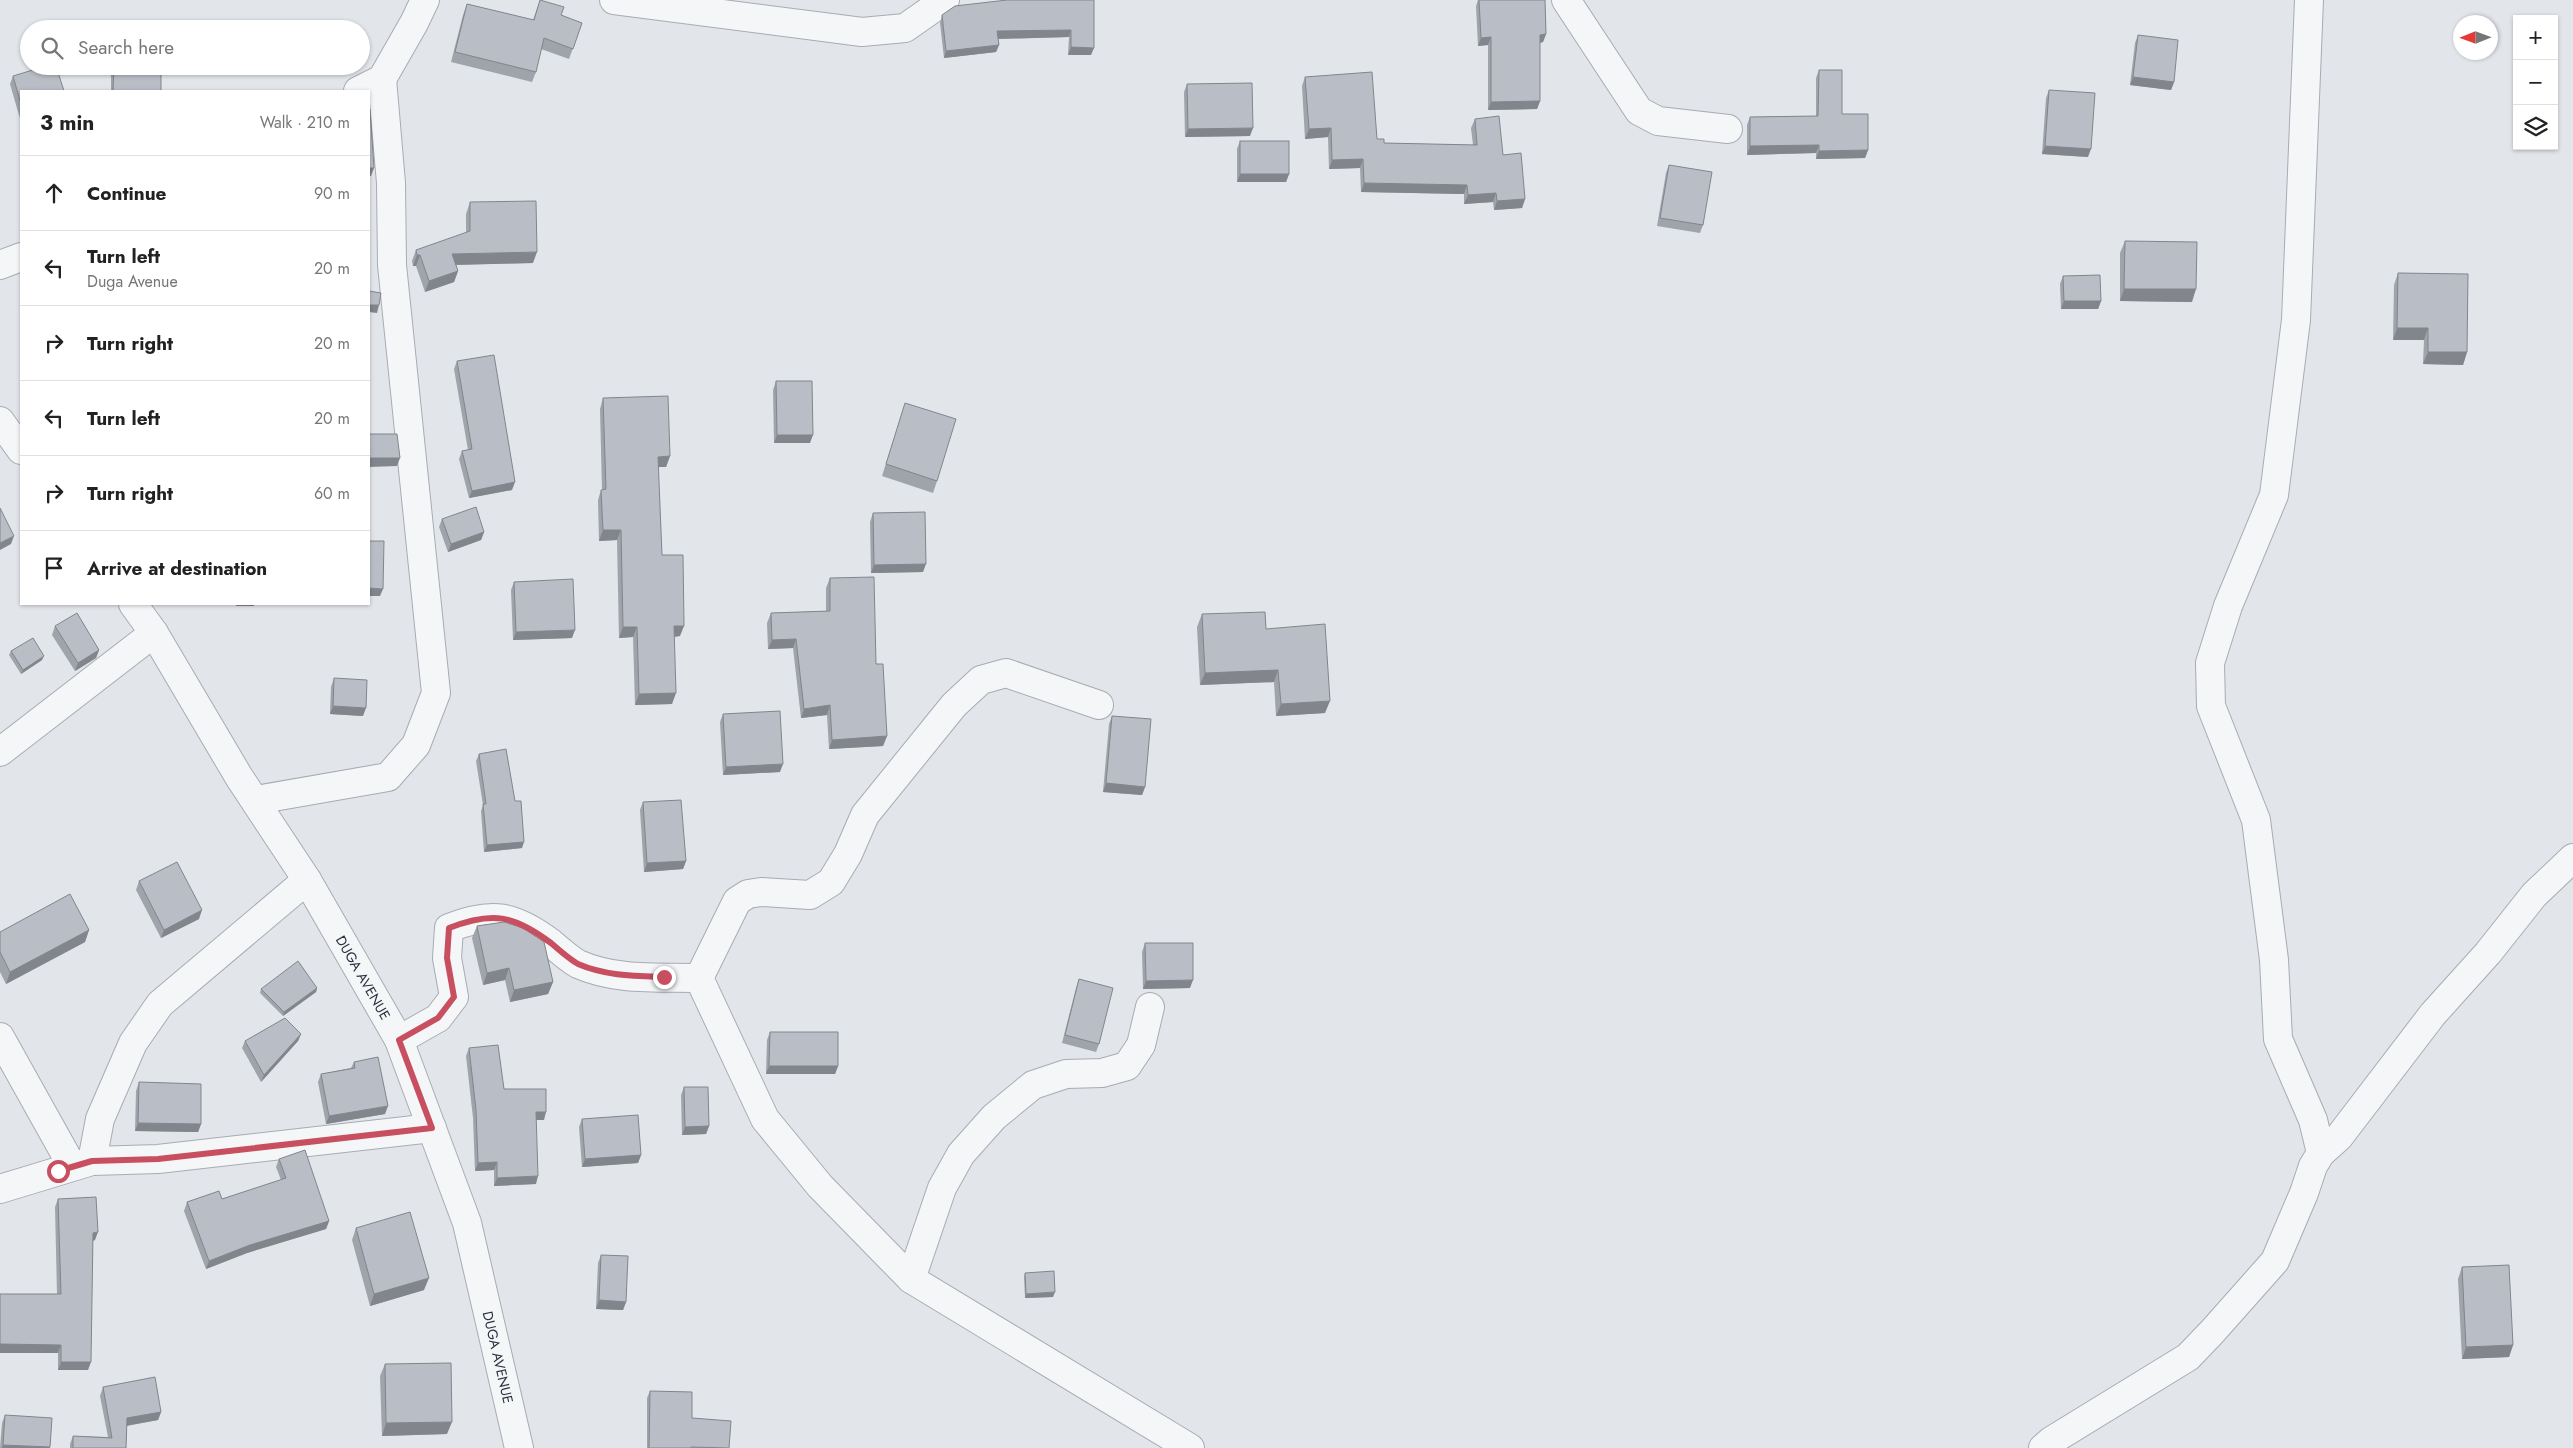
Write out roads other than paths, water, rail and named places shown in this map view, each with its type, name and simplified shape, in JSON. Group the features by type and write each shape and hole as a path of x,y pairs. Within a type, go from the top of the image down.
{"street":[{"path":"360,90 382,79 425,0"},
{"path":"614,0 862,32 905,28 945,0"},
{"path":"1566,0 1639,111 1658,121 1728,129"},
{"path":"2309,0 2296,320 2274,495 2228,606 2210,663 2210,706 2256,820 2274,960 2278,1039 2313,1120 2321,1153"},
{"path":"256,800 388,777 416,745 436,693 392,265 391,183 382,79"},
{"path":"0,265 20,257"},
{"path":"0,421 20,449"},
{"name":"DUGA AVENUE","path":"134,605 154,633 239,777 256,800 306,880 399,1040 467,1223 519,1448"},
{"path":"0,752 154,633"},
{"path":"699,978 737,902 748,894 762,892 810,895 831,882 848,854 865,814 948,712 981,680 1006,673 1099,705"},
{"path":"2043,1448 2058,1436 2188,1357 2212,1332 2276,1260 2321,1153 2340,1137 2433,1014 2488,953 2534,895 2573,858"},
{"path":"82,1164 133,1043 160,1004 306,880"},
{"path":"399,1040 438,1018 454,997 447,958 449,928 472,919 511,919 539,934 577,963 617,976 699,978"},
{"path":"699,978 765,1119 820,1186 911,1279 1190,1448"},
{"path":"911,1279 942,1188 962,1154 994,1117 1033,1085 1066,1074 1102,1073 1127,1066 1141,1046 1150,1007"},
{"path":"0,1036 82,1164"},
{"path":"0,1189 82,1164 158,1159 432,1128"}]}
